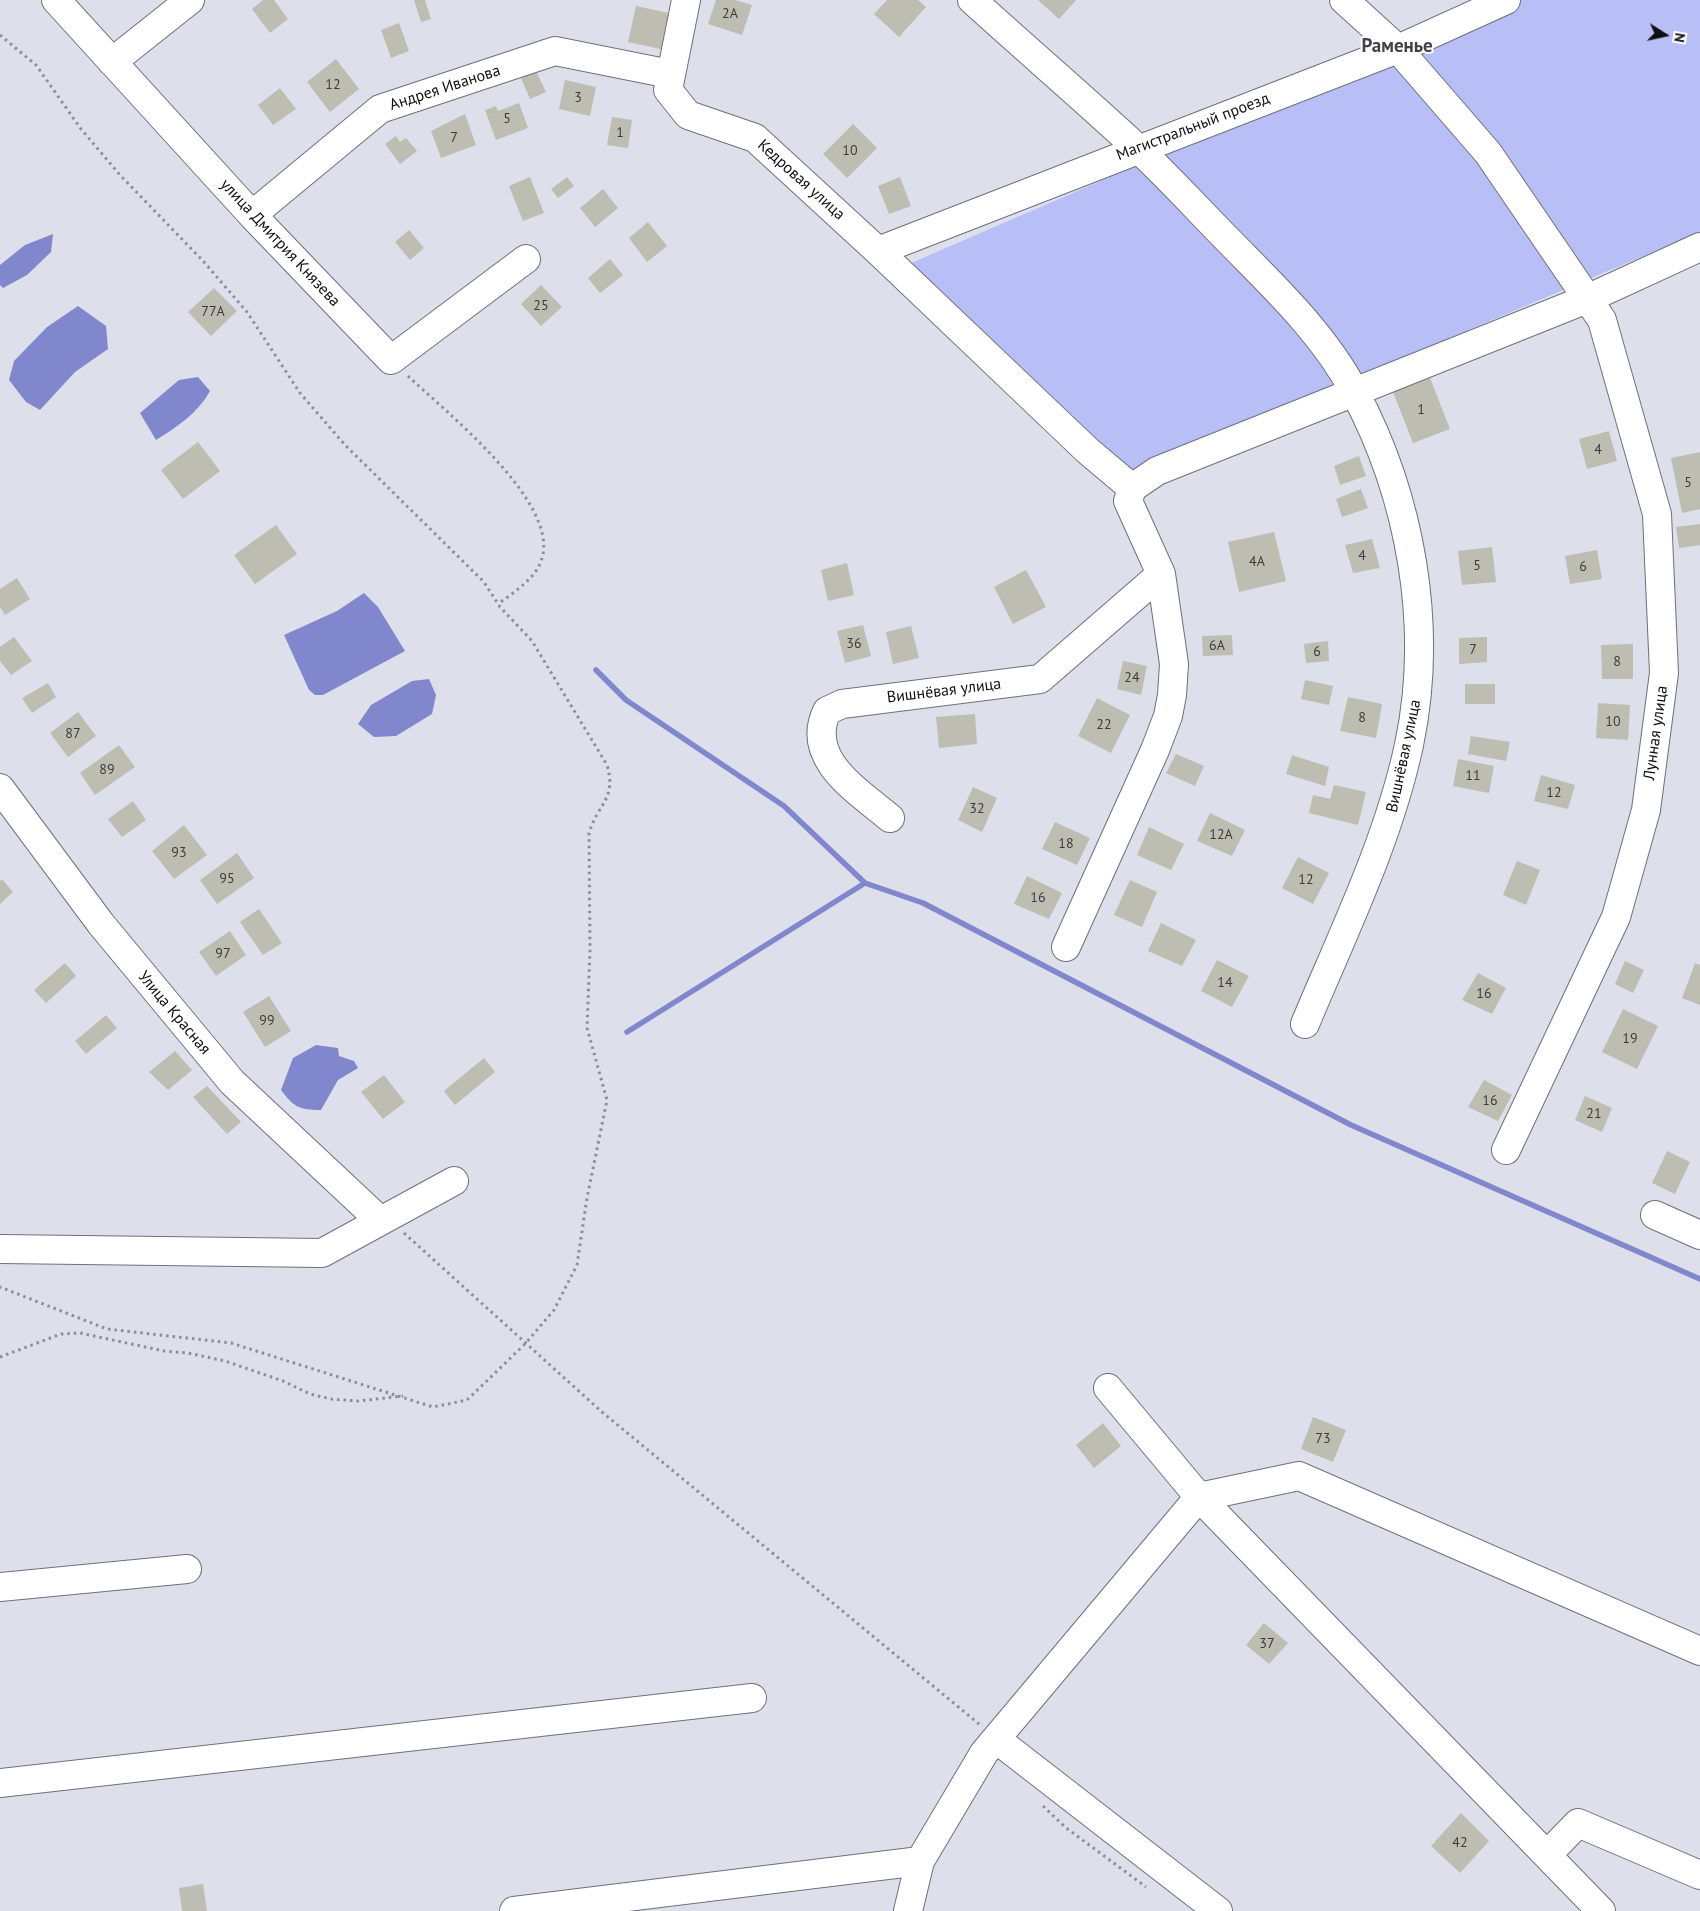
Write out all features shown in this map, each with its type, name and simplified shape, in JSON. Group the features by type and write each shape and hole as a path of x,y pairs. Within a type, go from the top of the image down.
{"street":[{"name":"улица Дмитрия Князева","path":"56,0 252,214 391,360"},
{"path":"112,62 190,0"},
{"path":"669,82 686,0"},
{"path":"972,0 1138,148"},
{"name":"Лунная улица","path":"1344,0 1398,49 1488,153 1602,320 1657,514 1664,673 1646,810 1616,917 1506,1150"},
{"name":"Магистральный проезд","path":"878,251 1138,148 1398,49 1506,0"},
{"name":"Андрея Иванова","path":"252,214 380,109 555,51 669,82"},
{"name":"Кедровая улица","path":"669,82 688,115 755,138 878,251 1088,452 1132,488"},
{"name":"Вишнёвая улица","path":"1138,148 1283,296 1325,347 1354,390 1392,479 1408,534 1418,610 1418,683 1409,744 1391,817 1305,1024"},
{"path":"1066,947 1155,750 1168,716 1174,664 1161,574 1128,501 1132,488 1157,471 1354,390 1587,299 1700,247"},
{"path":"391,360 526,259"},
{"name":"Вишнёвая улица","path":"890,818 843,778 826,758 820,736 821,723 827,711 842,704 1040,679 1161,574"},
{"name":"Улица Красная","path":"0,788 101,924 232,1082 378,1217"},
{"path":"0,1249 322,1253 378,1217 454,1181"},
{"path":"1655,1215 1700,1235"},
{"path":"1108,1388 1199,1497 1601,1911"},
{"path":"908,1911 920,1861 984,1753 1199,1497 1299,1476 1700,1651"},
{"path":"0,1587 187,1569"},
{"path":"0,1782 752,1698"},
{"path":"996,1739 1218,1911"},
{"path":"1547,1856 1578,1823 1700,1875"},
{"path":"514,1911 920,1861"}],"path":[{"path":"0,34 36,66 81,129 109,162 204,262 247,312 300,394 346,445 484,582 498,604 532,641 606,765 611,788 593,820 589,833 590,950 587,1028 607,1100 587,1198 577,1266 554,1310 525,1344 467,1400 433,1406 231,1343 107,1329 0,1287"},
{"path":"391,360 506,468 539,518 542,529 543,558 535,573 498,604"},
{"path":"378,1217 411,1237 525,1344 602,1412 996,1739"},
{"path":"0,1357 61,1334 80,1333 164,1351 188,1353 225,1361 283,1381 310,1394 331,1399 358,1401 404,1396"}],"shaded area":[{"path":"1518,0 1700,0 1700,232 1124,476 909,264"},
{"path":"53,234 51,252 27,275 3,288 0,285 0,265 25,245"},
{"path":"78,306 106,326 108,349 75,372 40,410 26,402 9,380 14,361 47,327"},
{"path":"198,377 210,391 205,399 186,419 156,440 140,413 179,380"},
{"path":"364,593 378,607 405,651 323,695 315,695 309,690 284,635 337,611"},
{"path":"429,679 436,695 432,714 396,736 374,737 358,724 371,705 412,681"},
{"path":"316,1045 338,1048 339,1056 354,1061 358,1068 338,1080 321,1110 302,1108 294,1104 281,1090 293,1058"}],"building":[{"path":"263,0 274,0 288,19 270,33 252,9"},
{"path":"414,0 425,0 431,19 421,22"},
{"path":"716,0 735,0 752,5 742,35 708,24"},
{"path":"887,0 918,0 926,7 899,37 874,14"},
{"path":"1038,0 1076,0 1059,19"},
{"path":"636,6 673,14 665,50 628,42"},
{"path":"399,23 409,51 391,58 381,30"},
{"path":"336,59 359,89 330,112 307,82"},
{"path":"536,71 546,92 530,99 521,78"},
{"path":"565,80 596,87 590,116 559,109"},
{"path":"280,88 296,109 273,125 258,105"},
{"path":"519,103 528,128 496,140 485,110 496,106 498,111"},
{"path":"465,114 476,145 441,158 431,131"},
{"path":"612,117 632,120 628,148 607,145"},
{"path":"853,124 877,148 847,178 823,154"},
{"path":"396,136 400,142 406,138 417,151 400,164 385,144"},
{"path":"530,177 544,213 523,221 509,186"},
{"path":"567,177 574,186 558,198 551,189"},
{"path":"900,177 911,206 889,214 878,186"},
{"path":"603,189 618,208 595,227 580,208"},
{"path":"648,222 667,246 647,262 629,238"},
{"path":"409,230 424,248 410,260 395,242"},
{"path":"610,259 623,275 600,293 588,278"},
{"path":"541,285 562,307 541,326 521,304"},
{"path":"214,288 237,311 211,336 188,312"},
{"path":"1430,378 1450,429 1413,443 1393,392"},
{"path":"1609,431 1617,461 1587,469 1579,439"},
{"path":"198,442 220,471 183,499 161,470"},
{"path":"1700,452 1700,509 1682,513 1671,458"},
{"path":"1359,456 1366,476 1340,485 1334,466"},
{"path":"1361,489 1368,508 1342,517 1336,499"},
{"path":"1700,524 1700,545 1679,548 1676,527"},
{"path":"276,525 297,554 255,584 234,555"},
{"path":"1274,532 1286,581 1239,592 1228,542"},
{"path":"1372,539 1380,568 1353,573 1345,545"},
{"path":"1492,547 1496,582 1462,585 1458,551"},
{"path":"1597,550 1602,579 1570,584 1565,556"},
{"path":"847,563 854,595 828,601 821,570"},
{"path":"1026,570 1046,607 1013,624 994,587"},
{"path":"17,578 30,599 5,615 0,607 0,589"},
{"path":"863,625 871,656 845,663 837,631"},
{"path":"911,626 919,658 893,664 886,632"},
{"path":"1232,635 1233,655 1203,656 1202,636"},
{"path":"14,637 32,661 11,675 0,661 0,647"},
{"path":"1487,637 1487,662 1459,664 1459,638"},
{"path":"1328,641 1329,661 1306,663 1304,644"},
{"path":"1633,644 1633,679 1602,679 1601,645"},
{"path":"1123,661 1147,666 1141,695 1117,689"},
{"path":"1305,680 1333,686 1329,705 1301,699"},
{"path":"48,683 56,697 32,713 22,698"},
{"path":"1465,684 1495,684 1495,704 1465,704"},
{"path":"1348,697 1382,704 1376,738 1340,731"},
{"path":"1097,698 1130,715 1111,753 1078,736"},
{"path":"1598,703 1630,705 1628,740 1596,738"},
{"path":"78,712 96,736 68,757 50,733"},
{"path":"975,714 977,744 939,748 936,717"},
{"path":"1471,736 1510,742 1506,761 1468,754"},
{"path":"119,745 135,767 95,795 80,773"},
{"path":"1176,754 1204,766 1195,786 1166,773"},
{"path":"1292,755 1329,767 1325,786 1286,774"},
{"path":"1458,759 1494,766 1489,793 1453,786"},
{"path":"1541,775 1575,785 1568,809 1534,801"},
{"path":"1334,785 1366,792 1358,825 1309,813 1313,795 1330,799"},
{"path":"973,787 997,798 982,832 958,820"},
{"path":"133,801 146,820 122,837 108,819"},
{"path":"1210,813 1245,830 1232,856 1197,841"},
{"path":"1055,822 1090,838 1077,865 1042,849"},
{"path":"184,825 207,855 174,879 152,851"},
{"path":"1149,827 1184,844 1171,870 1137,855"},
{"path":"237,853 254,878 217,904 200,880"},
{"path":"1298,857 1329,873 1313,904 1282,888"},
{"path":"1517,861 1540,870 1526,905 1503,895"},
{"path":"1027,876 1062,893 1049,919 1014,904"},
{"path":"2,879 13,892 0,904 0,881"},
{"path":"1130,880 1157,892 1142,927 1114,915"},
{"path":"259,909 282,943 263,955 240,922"},
{"path":"1161,923 1196,940 1182,966 1148,951"},
{"path":"230,931 246,955 216,976 199,952"},
{"path":"1217,960 1249,976 1232,1007 1201,991"},
{"path":"1625,961 1644,970 1633,993 1615,984"},
{"path":"65,963 76,976 46,1003 34,990"},
{"path":"1695,963 1700,965 1700,1005 1682,998"},
{"path":"1478,973 1506,988 1492,1014 1462,1000"},
{"path":"269,996 291,1031 265,1047 243,1012"},
{"path":"1623,1009 1658,1026 1637,1069 1602,1052"},
{"path":"106,1015 117,1028 86,1054 75,1041"},
{"path":"175,1051 192,1070 168,1090 149,1072"},
{"path":"484,1058 495,1072 455,1105 444,1091"},
{"path":"384,1075 405,1102 383,1119 361,1092"},
{"path":"1484,1080 1512,1095 1498,1121 1468,1107"},
{"path":"207,1086 241,1122 227,1134 193,1097"},
{"path":"1585,1096 1612,1108 1602,1132 1575,1120"},
{"path":"1667,1151 1690,1162 1675,1194 1652,1183"},
{"path":"1313,1417 1346,1430 1333,1462 1301,1449"},
{"path":"1103,1423 1121,1446 1094,1468 1076,1445"},
{"path":"1264,1623 1288,1643 1269,1664 1246,1645"},
{"path":"1461,1813 1489,1841 1460,1873 1431,1846"},
{"path":"203,1884 207,1911 182,1911 179,1888"}],"waterway":[{"path":"596,670 626,700 784,806 865,883"},
{"path":"627,1032 865,883 923,903 1351,1125 1700,1279"}],"district":[{"name":"Раменье","path":"1397,47"}]}
